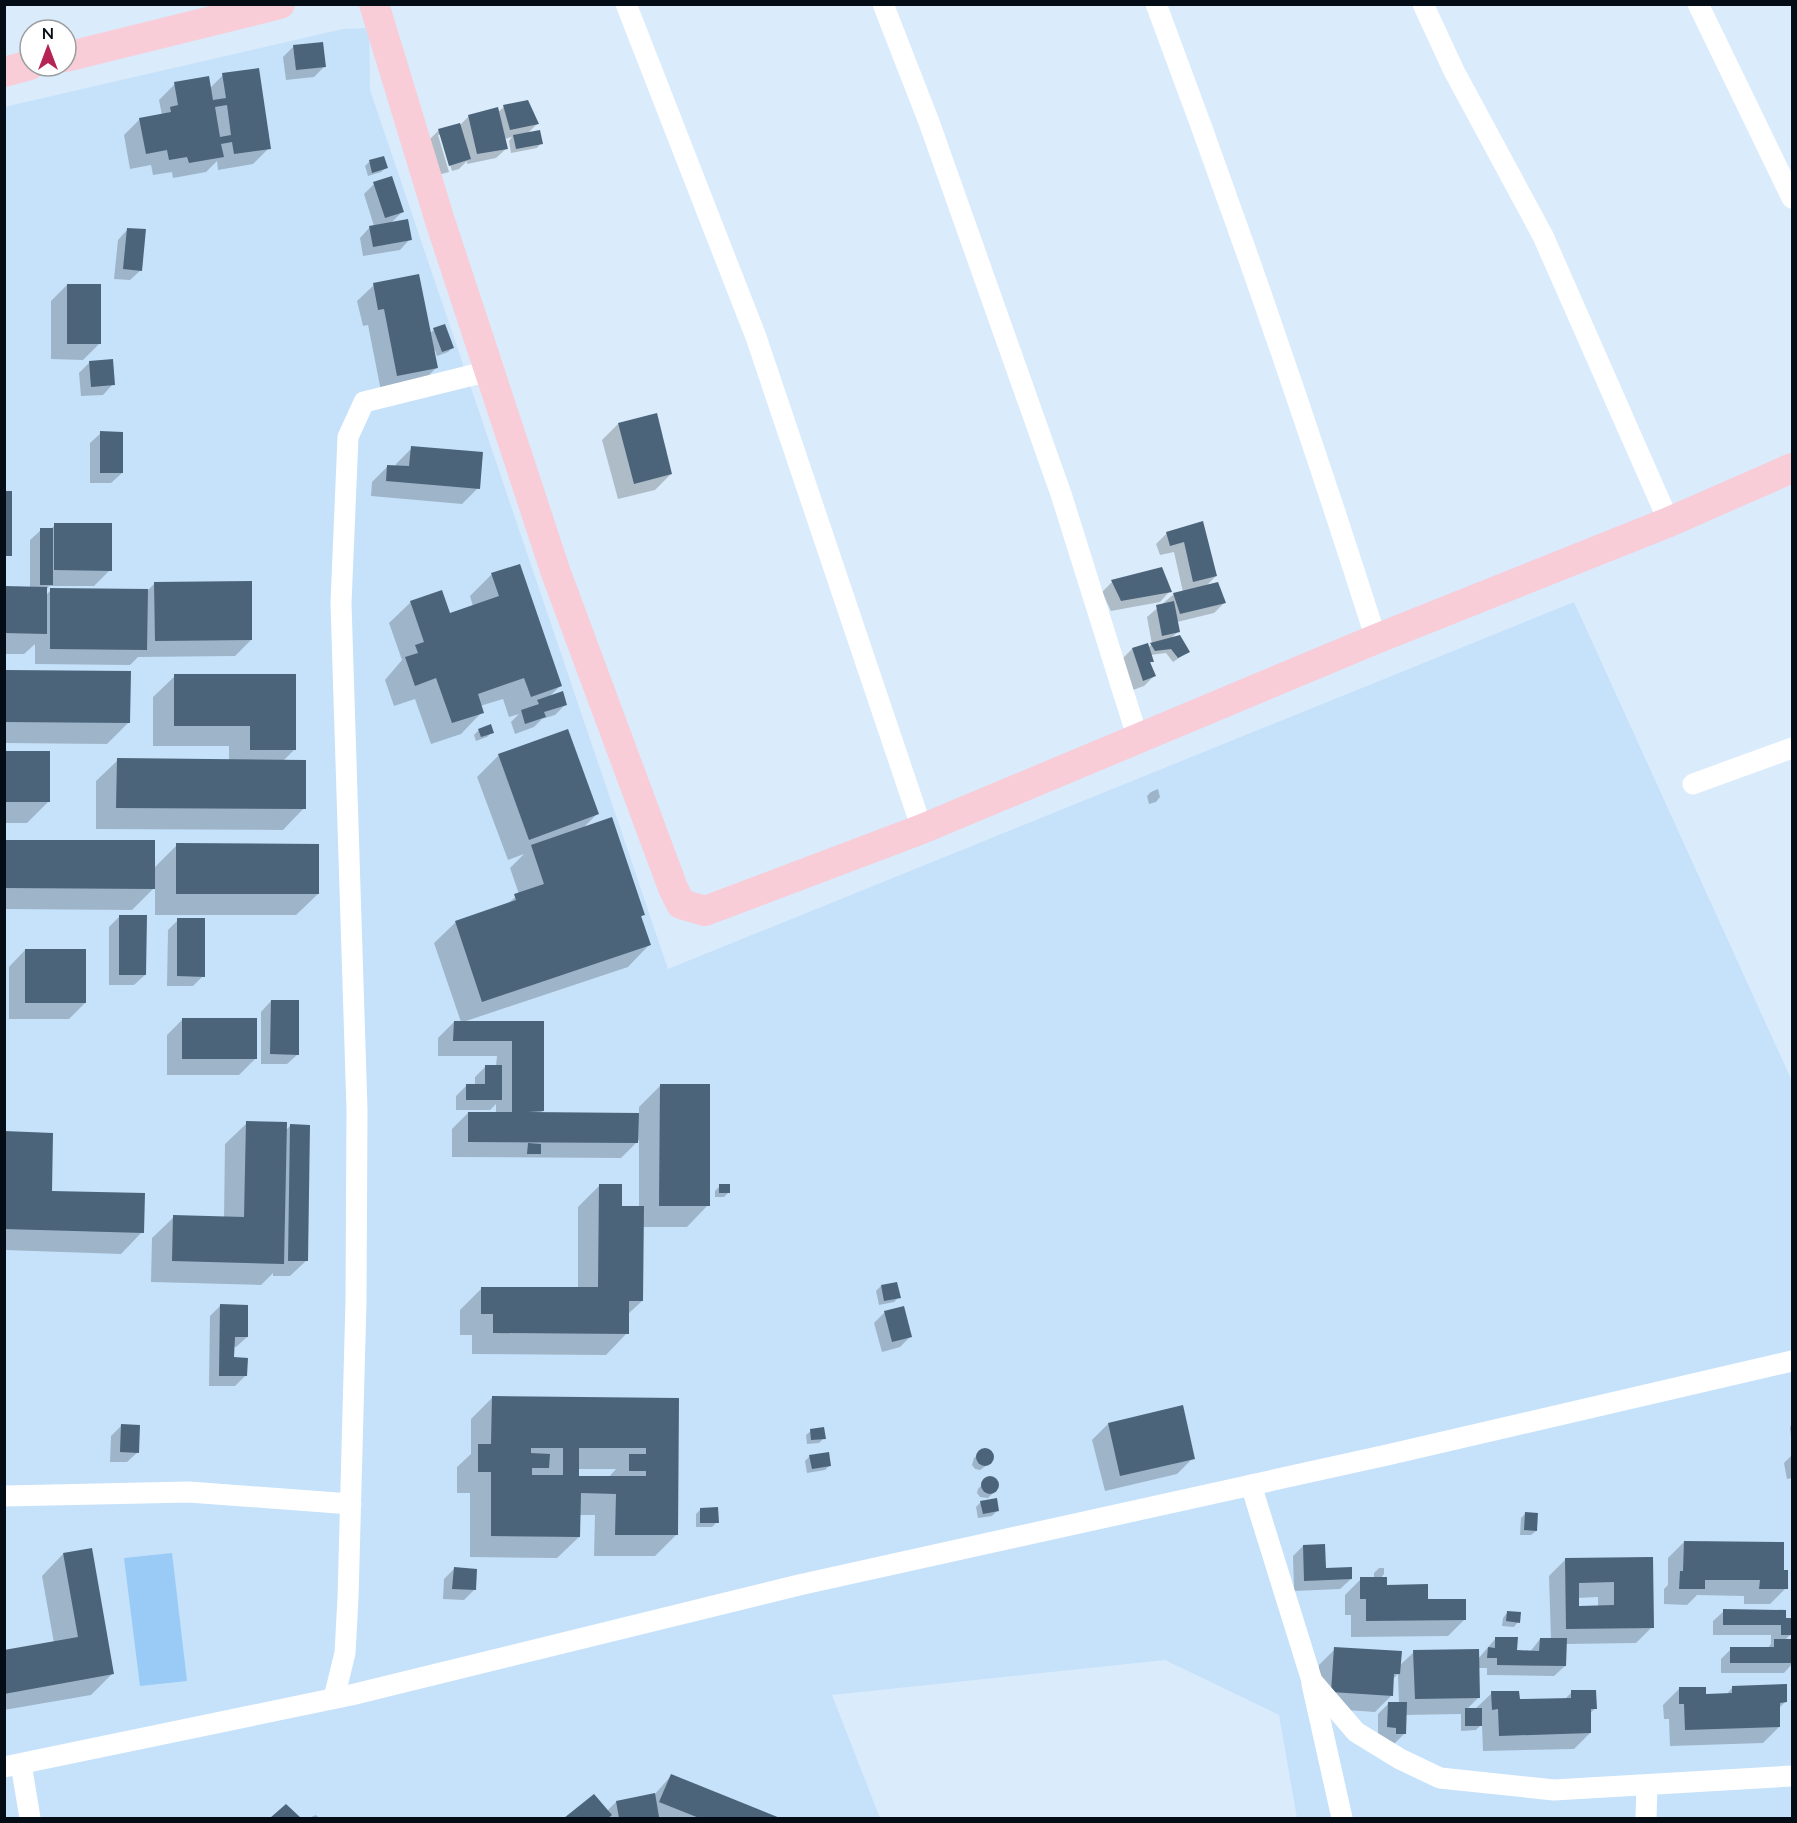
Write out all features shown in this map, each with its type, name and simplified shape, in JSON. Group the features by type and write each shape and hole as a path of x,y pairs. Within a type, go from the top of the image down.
{"main road":[{"path":"78,54 280,4"},
{"path":"374,4 440,220 556,573 673,888 681,904 705,911 922,829 1376,639 1669,522 1792,468"}],"street":[{"path":"626,4 756,337 922,829"},
{"path":"883,4 929,122 1061,494 1138,739"},
{"path":"1156,4 1267,308 1376,639"},
{"path":"1423,4 1454,71 1543,236 1669,522"},
{"path":"1698,4 1792,198"},
{"path":"334,1698 345,1653 356,1301 357,1110 341,603 348,437 364,402 489,371"},
{"path":"1693,784 1792,748"},
{"path":"30,1818 13,1766 334,1698 799,1585 1251,1485 1792,1361"},
{"path":"1251,1485 1311,1681 1342,1818"},
{"path":"4,1496 189,1492 351,1504"},
{"path":"1311,1681 1356,1732 1400,1759 1440,1778 1554,1790 1792,1776"},
{"path":"1646,1818 1647,1785"}],"shaded area":[{"path":"369,28 370,90 668,969 1574,602 1792,1081 1792,1818 1297,1818 1279,1715 1165,1660 832,1695 880,1818 5,1818 4,107 343,29"},
{"path":"172,1553 187,1681 140,1686 124,1558"}],"building":[{"path":"323,42 326,67 296,70 293,45"},
{"path":"259,68 271,149 234,154 232,142 221,144 224,157 189,163 187,157 169,160 167,150 146,154 139,118 171,112 170,107 178,105 174,82 209,76 213,100 226,98 222,73","holes":["227,105 231,135 220,137 215,107"]},
{"path":"528,100 539,124 510,130 503,105"},
{"path":"498,107 508,149 477,154 468,115"},
{"path":"460,123 471,159 449,166 438,129"},
{"path":"540,130 543,144 516,149 513,135"},
{"path":"384,156 388,168 372,173 369,160"},
{"path":"392,176 404,212 385,218 373,182"},
{"path":"408,219 412,240 373,247 369,226"},
{"path":"127,228 146,229 142,271 123,269"},
{"path":"419,274 438,368 397,376 384,309 378,310 373,283"},
{"path":"67,284 101,284 101,344 67,344"},
{"path":"445,324 454,348 442,352 433,328"},
{"path":"113,359 115,385 91,387 89,361"},
{"path":"657,413 672,474 634,484 618,423"},
{"path":"100,431 123,432 123,473 100,473"},
{"path":"411,446 483,452 480,489 386,481 387,465 409,466"},
{"path":"4,491 12,491 12,556 4,556"},
{"path":"1203,521 1217,576 1193,582 1184,542 1170,546 1166,532"},
{"path":"54,523 112,523 112,571 54,570"},
{"path":"40,528 53,528 53,585 40,585"},
{"path":"520,564 562,686 531,697 524,678 478,694 484,713 452,723 436,678 415,686 405,657 418,653 415,645 424,642 410,601 442,590 450,613 499,596 491,573"},
{"path":"1162,567 1172,592 1121,601 1111,580"},
{"path":"252,581 252,640 155,641 154,582"},
{"path":"1218,582 1226,603 1180,614 1173,593"},
{"path":"4,586 47,587 47,634 4,633"},
{"path":"50,588 148,589 147,650 50,649"},
{"path":"1174,601 1180,632 1162,636 1156,605"},
{"path":"1180,635 1190,652 1178,658 1171,649 1155,651 1150,643"},
{"path":"1148,643 1154,662 1150,662 1156,676 1143,681 1132,648"},
{"path":"4,670 131,671 130,723 4,722"},
{"path":"174,674 296,674 296,750 250,750 250,726 174,726"},
{"path":"563,691 567,705 544,712 546,717 525,724 521,710 539,704 537,700"},
{"path":"491,724 494,733 481,737 478,729"},
{"path":"568,729 599,814 529,840 498,754"},
{"path":"4,751 50,751 50,802 4,802"},
{"path":"117,758 306,760 306,809 116,808"},
{"path":"612,817 645,915 641,916 651,945 482,1002 455,921 516,900 514,894 544,884 531,845"},
{"path":"4,840 155,840 155,889 4,888"},
{"path":"176,843 319,844 319,894 176,894"},
{"path":"119,915 147,915 146,975 119,975"},
{"path":"177,918 205,918 205,977 177,976"},
{"path":"25,949 86,949 86,1003 25,1003"},
{"path":"271,1000 299,1000 299,1055 270,1054"},
{"path":"182,1018 257,1018 257,1059 182,1059"},
{"path":"454,1021 544,1021 544,1111 528,1112 639,1113 638,1143 468,1142 468,1112 512,1112 512,1041 453,1041"},
{"path":"485,1065 502,1065 502,1100 466,1100 466,1084 485,1084"},
{"path":"660,1084 710,1084 710,1206 659,1206"},
{"path":"246,1121 287,1122 284,1264 172,1261 173,1215 244,1217"},
{"path":"290,1124 310,1125 308,1261 288,1261"},
{"path":"4,1131 53,1133 52,1191 145,1193 144,1233 4,1229"},
{"path":"528,1143 541,1144 541,1154 527,1154"},
{"path":"599,1184 622,1184 622,1206 644,1206 643,1301 629,1301 629,1334 493,1333 493,1314 481,1314 481,1287 598,1287"},
{"path":"719,1184 730,1184 730,1193 719,1193"},
{"path":"897,1282 901,1298 884,1301 881,1285"},
{"path":"220,1304 248,1305 248,1337 235,1337 234,1357 248,1358 247,1376 219,1376"},
{"path":"904,1306 912,1337 892,1342 884,1311"},
{"path":"492,1396 679,1398 678,1535 615,1535 616,1494 581,1493 580,1537 491,1536 491,1472 478,1472 478,1444 491,1444","holes":["531,1448 563,1448 563,1475 532,1475 532,1468 549,1468 550,1454 531,1453","579,1448 646,1448 646,1454 629,1454 629,1471 646,1471 646,1476 579,1476"]},
{"path":"1183,1405 1195,1459 1120,1476 1108,1423"},
{"path":"121,1424 140,1425 139,1453 120,1452"},
{"path":"824,1427 826,1439 811,1440 810,1429"},
{"path":"985,1448 991,1451 994,1457 991,1463 985,1466 979,1463 976,1457 979,1451"},
{"path":"829,1452 831,1466 812,1469 809,1455"},
{"path":"990,1476 996,1479 999,1485 996,1491 990,1494 984,1491 981,1485 984,1479"},
{"path":"997,1498 999,1511 983,1514 980,1501"},
{"path":"718,1507 719,1523 700,1523 700,1508"},
{"path":"1525,1512 1538,1513 1537,1531 1524,1530"},
{"path":"1684,1541 1784,1542 1784,1570 1788,1570 1788,1589 1759,1589 1760,1580 1705,1580 1705,1589 1679,1589 1680,1571 1683,1571"},
{"path":"1325,1544 1326,1568 1352,1567 1352,1579 1304,1581 1303,1545"},
{"path":"92,1548 114,1674 4,1694 4,1650 78,1637 63,1553"},
{"path":"1653,1557 1654,1628 1566,1629 1565,1558","holes":["1614,1582 1614,1605 1579,1606 1579,1583"]},
{"path":"454,1567 477,1569 476,1590 452,1589"},
{"path":"1360,1577 1387,1577 1387,1585 1428,1584 1428,1599 1466,1599 1466,1620 1366,1621 1366,1599 1360,1599"},
{"path":"1723,1609 1786,1610 1786,1618 1791,1618 1791,1635 1781,1635 1781,1625 1723,1625"},
{"path":"1507,1611 1521,1612 1520,1623 1506,1621"},
{"path":"1495,1637 1518,1637 1517,1650 1539,1651 1540,1638 1567,1638 1566,1666 1497,1665 1497,1658 1487,1658 1488,1647 1495,1648"},
{"path":"1774,1639 1792,1639 1792,1663 1730,1663 1730,1647 1774,1647"},
{"path":"1334,1647 1402,1651 1400,1674 1394,1674 1393,1696 1331,1692"},
{"path":"1479,1649 1480,1698 1415,1699 1413,1650"},
{"path":"1787,1684 1787,1702 1780,1703 1780,1727 1685,1730 1684,1704 1679,1704 1679,1687 1706,1687 1706,1694 1732,1693 1732,1686"},
{"path":"1571,1690 1596,1690 1597,1709 1591,1709 1591,1733 1499,1736 1498,1709 1492,1710 1491,1691 1519,1691 1520,1699 1571,1698"},
{"path":"1388,1702 1407,1702 1406,1734 1396,1734 1396,1728 1387,1727"},
{"path":"1465,1708 1482,1708 1482,1726 1465,1726"},
{"path":"671,1774 780,1818 699,1818 659,1802"},
{"path":"655,1793 659,1817 619,1818 616,1801"},
{"path":"594,1794 612,1815 608,1818 564,1818"},
{"path":"286,1804 301,1818 270,1818"}]}
